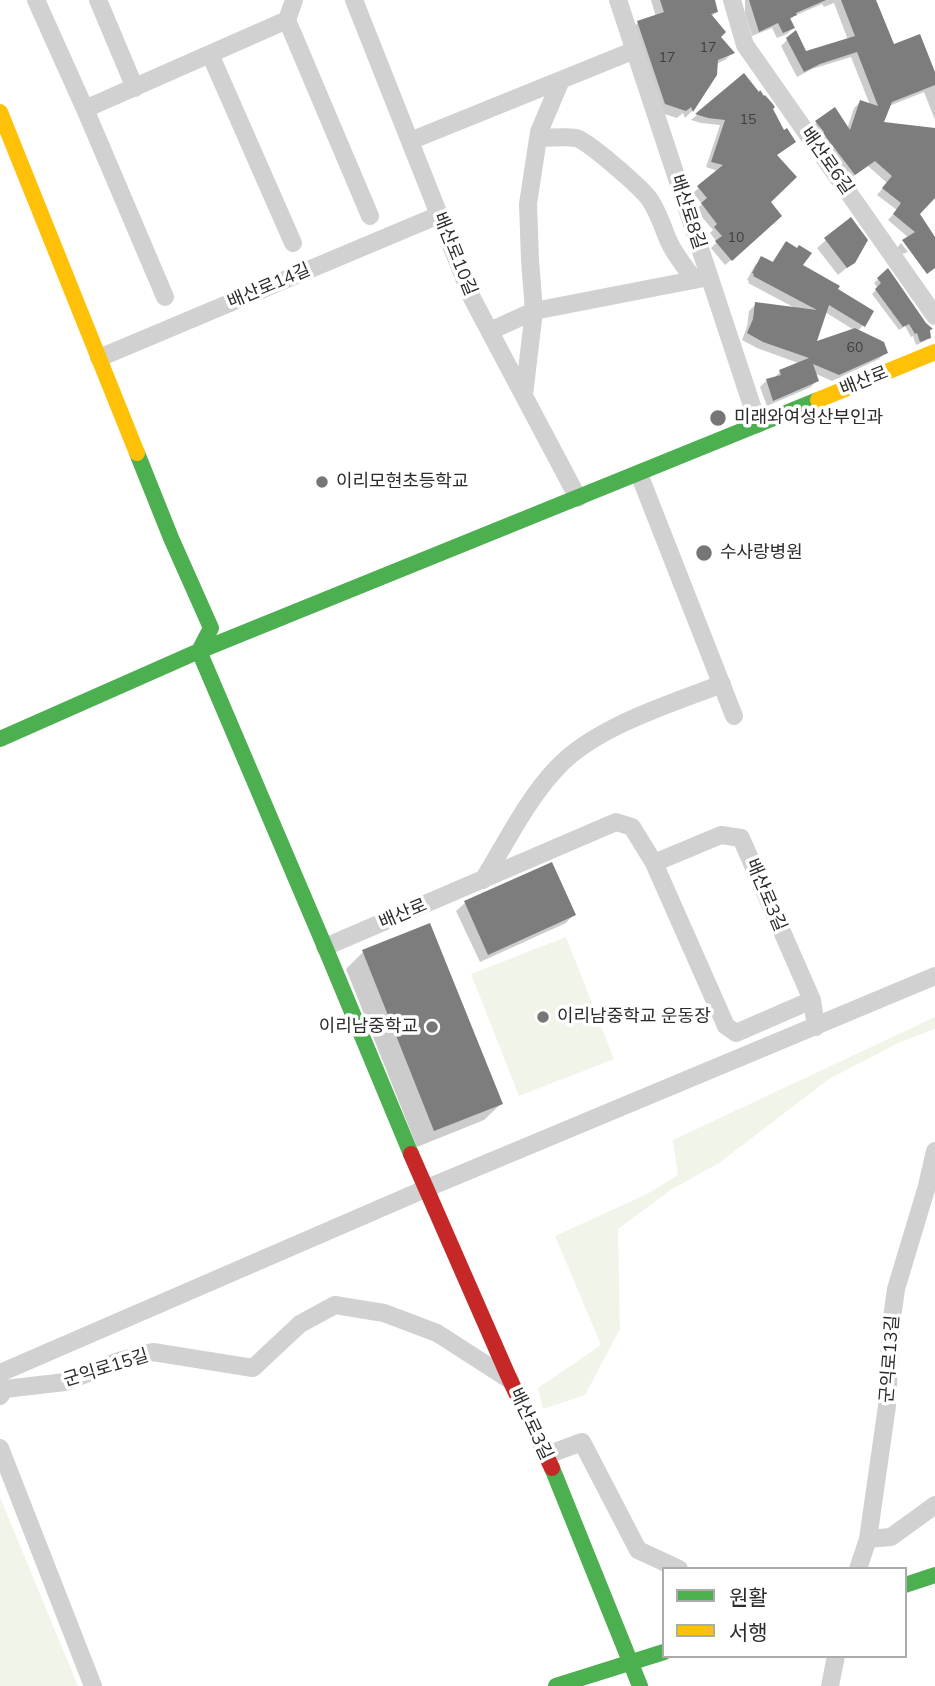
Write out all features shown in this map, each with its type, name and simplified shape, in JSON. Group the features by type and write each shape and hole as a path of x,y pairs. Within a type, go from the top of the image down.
{"street":[{"path":"36,0 165,297"},
{"path":"98,0 135,88"},
{"path":"294,0 287,20 370,216"},
{"name":"배산로10길","path":"354,0 472,298 579,498"},
{"name":"배산로8길","path":"618,0 701,278 758,424"},
{"name":"배산로6길","path":"732,0 745,45 935,316"},
{"path":"85,110 287,20"},
{"path":"410,141 635,50"},
{"path":"210,54 293,243"},
{"path":"524,395 534,311 528,204 539,132 561,79"},
{"path":"0,112 211,628 199,651 325,947"},
{"path":"538,138 574,138 593,147 649,197 670,244 701,278"},
{"name":"배산로14길","path":"99,358 439,215"},
{"path":"490,331 534,311 701,278"},
{"name":"배산로","path":"0,739 199,651 935,352"},
{"path":"639,474 734,716"},
{"path":"482,880 535,795 557,767 611,729 722,684"},
{"path":"482,880 616,822 632,827 653,863 726,1027 736,1033 812,1000"},
{"name":"배산로3길","path":"653,863 721,835 741,838 812,1000 817,1027"},
{"name":"배산로","path":"325,947 482,880"},
{"name":"배산로3길","path":"325,947 425,1189 510,1380 547,1455 640,1686"},
{"path":"0,1373 425,1189 935,976"},
{"name":"군익로13길","path":"859,1567 867,1539 887,1406 891,1325 896,1289 935,1151"},
{"path":"927,1186 935,1209"},
{"name":"군익로15길","path":"0,1396 5,1389 65,1382 119,1361 153,1352 253,1368 300,1324 335,1305 384,1313 437,1333 510,1380"},
{"path":"547,1455 582,1442 638,1550 675,1567"},
{"path":"0,1448 93,1686"},
{"path":"867,1539 891,1537 935,1505"},
{"path":"907,1584 935,1575"},
{"path":"556,1686 662,1652"},
{"path":"830,1686 836,1658"}],"shaded area":[{"name":"이리남중학교 운동장","path":"566,937 614,1059 519,1096 471,974"},
{"path":"935,1017 935,1029 898,1043 829,1079 719,1163 672,1189 618,1229 620,1329 585,1395 543,1409 538,1388 601,1345 555,1236 647,1194 678,1175 673,1140"},
{"path":"0,1497 78,1686 0,1686"}],"building":[{"path":"660,0 715,0 718,12 711,14 726,32 721,37 735,53 718,60 717,75 693,112 691,107 686,111 665,104 637,21 664,12"},
{"path":"749,0 826,0 796,13 797,15 790,18 795,28 783,33 778,23 759,32"},
{"path":"841,0 876,0 894,44 920,34 935,72 935,85 892,102 884,122 935,128 935,198 920,214 935,237 935,268 927,274 902,240 915,232 893,214 901,203 882,188 892,176 875,161 855,175 815,121 835,107 850,130 860,100 878,106 857,52 804,72 786,38 796,30 806,51 855,36"},
{"path":"744,73 772,103 784,130 787,128 796,142 777,155 797,177 771,202 782,216 732,261 715,241 722,236 714,227 717,224 701,203 707,198 697,186 723,165 711,162 725,120 695,114"},
{"path":"851,217 868,240 855,263 847,268 824,238"},
{"path":"786,241 812,253 803,265 840,286 838,289 874,311 865,327 829,305 817,341 855,328 884,342 888,353 839,375 813,364 819,381 773,401 766,379 781,375 779,370 809,358 763,342 747,333 753,319 755,302 817,310 753,276 761,256 773,262"},
{"path":"888,268 933,329 930,330 931,338 920,342 917,333 915,334 909,324 903,327 875,289 881,283 877,278"},
{"path":"552,862 576,915 488,955 464,901"},
{"name":"이리남중학교","path":"430,923 503,1104 434,1131 362,950"}],"traffic: fast":[{"path":"0,739 199,651 818,400"},
{"path":"137,453 211,628 199,651 411,1154"},
{"path":"552,1468 640,1686"},
{"path":"907,1584 935,1575"},
{"path":"556,1686 662,1653"}],"traffic: slow":[{"path":"0,112 137,453"},
{"path":"818,400 935,352"}],"traffic: jam":[{"path":"411,1154 510,1380 552,1468"}],"place":[{"name":"미래와여성산부인과","path":"718,418"},
{"name":"이리모현초등학교","path":"322,482"},
{"name":"수사랑병원","path":"704,553"},
{"name":"이리남중학교 운동장","path":"543,1017"},
{"name":"이리남중학교","path":"432,1027"}]}
